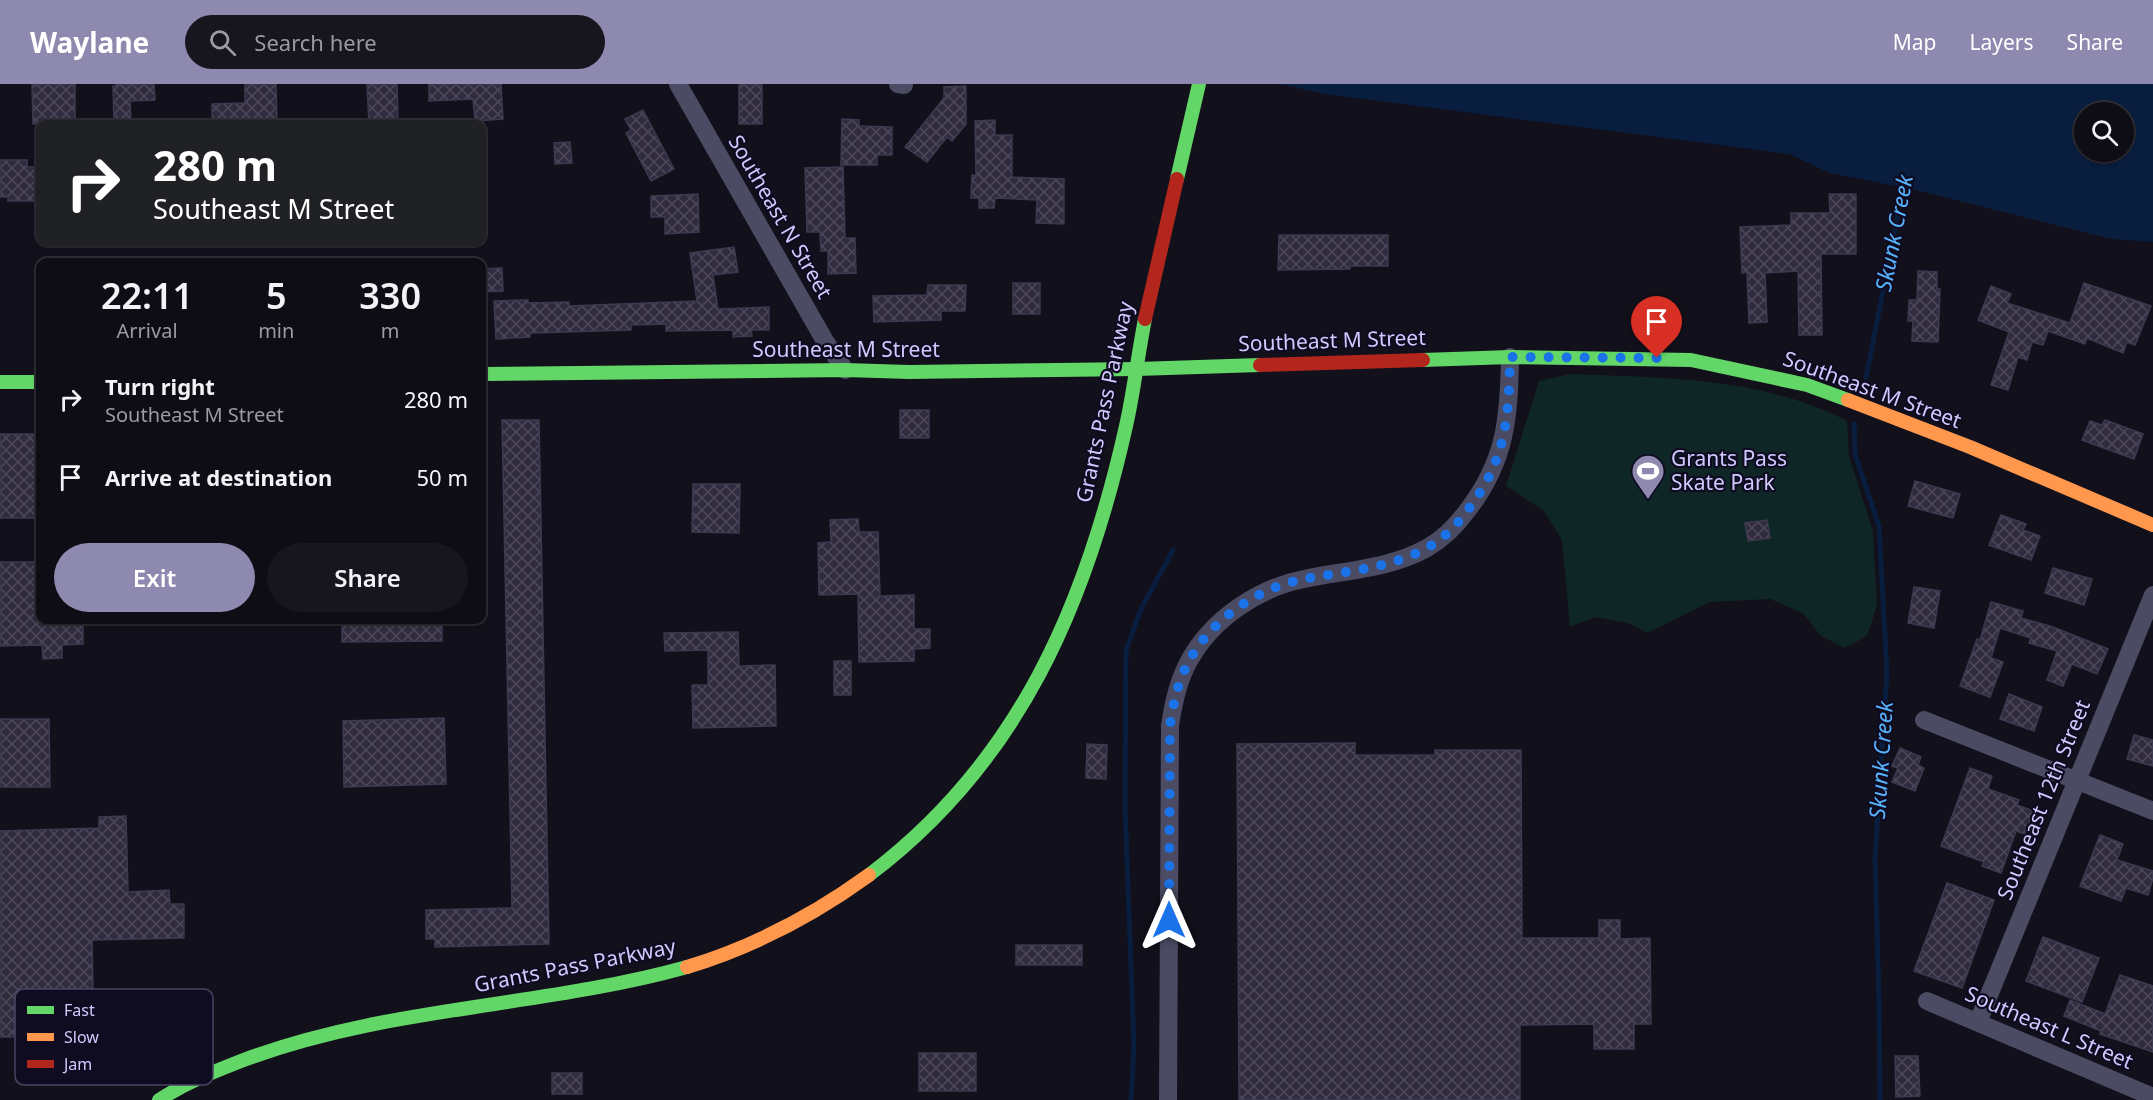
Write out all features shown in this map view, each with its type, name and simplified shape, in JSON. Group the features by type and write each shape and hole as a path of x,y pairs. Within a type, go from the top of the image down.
{"main road":[{"name":"Grants Pass Parkway","path":"213,1072 275,1047 317,1036 403,1018 593,988 698,964 775,933 829,903 863,880 926,828 964,788 998,746 1030,694 1049,656 1086,567 1123,439 1145,318 1199,84"},
{"name":"Southeast M Street","path":"486,374 1137,369 1510,357 1691,360 1807,385 1970,447 2153,525"},
{"path":"0,382 36,382"},
{"name":"Grants Pass Parkway","path":"159,1100 185,1085"}],"street":[{"name":"Southeast N Street","path":"678,84 825,341 845,370"},
{"path":"1168,1100 1170,726 1174,703 1188,663 1199,645 1230,614 1273,588 1303,579 1365,570 1401,559 1428,548 1458,523 1476,500 1498,457 1509,403 1510,357"},
{"name":"Southeast 12th Street","path":"1978,1022 2153,595"},
{"path":"1924,720 2153,811"},
{"name":"Southeast L Street","path":"1927,1001 2153,1097"}],"green space":[{"name":"Grants Pass Skate Park","path":"1571,374 1677,379 1747,388 1782,396 1847,421 1849,456 1873,531 1877,605 1867,636 1845,648 1821,636 1803,613 1770,599 1710,602 1647,633 1628,623 1595,617 1570,627 1562,540 1544,511 1506,486 1539,381"}],"water":[{"path":"1280,84 2153,84 2153,242 2111,239 1916,190 1830,173 1789,154 1324,94"}],"building":[{"path":"32,84 75,84 75,120 36,120 36,124 33,124"},
{"path":"154,84 155,100 130,101 131,120 114,120 113,86"},
{"path":"245,84 276,84 277,120 212,120 212,104 245,103"},
{"path":"367,84 397,84 398,120 369,120"},
{"path":"429,84 501,84 503,119 475,120 473,99 429,101"},
{"path":"739,84 762,84 762,124 739,124"},
{"path":"966,86 966,124 952,141 947,137 927,162 905,147 944,98 944,87"},
{"path":"643,110 674,169 651,181 626,133 631,130 625,119"},
{"path":"842,119 859,120 859,126 892,127 892,155 877,155 877,165 841,165"},
{"path":"995,120 995,135 1012,135 1012,177 1064,179 1064,224 1036,223 1037,200 995,198 994,208 979,208 979,198 971,198 972,175 976,176 975,121"},
{"path":"570,142 572,163 555,164 554,143"},
{"path":"0,160 27,160 27,167 36,167 36,201 8,201 8,197 0,197"},
{"path":"843,167 845,238 855,238 856,273 828,274 828,251 821,251 820,232 807,232 805,168"},
{"path":"698,194 699,232 665,234 665,217 651,217 651,196"},
{"path":"1829,194 1856,194 1856,254 1821,254 1822,335 1799,335 1798,271 1765,273 1767,322 1749,323 1747,272 1742,273 1740,227 1791,225 1791,213 1830,213"},
{"path":"1279,235 1388,235 1388,266 1278,270"},
{"path":"734,247 738,272 713,275 718,309 769,307 769,330 751,330 752,336 733,337 733,330 666,331 666,324 631,325 631,330 530,333 530,337 496,339 494,301 569,302 569,306 697,301 690,253"},
{"path":"502,268 503,291 486,292 486,269"},
{"path":"1918,271 1937,272 1937,289 1940,289 1938,342 1912,341 1913,321 1908,321 1909,300 1917,300"},
{"path":"1013,283 1040,283 1040,314 1013,314"},
{"path":"2084,283 2151,306 2135,345 2127,342 2123,353 2087,338 2085,344 2048,331 2043,345 2032,342 2027,360 2018,357 2008,390 1991,385 2009,332 1978,320 1991,286 2011,294 2007,303 2070,323"},
{"path":"928,285 966,285 965,311 941,311 941,320 874,322 873,296 927,295"},
{"path":"900,410 929,410 929,438 900,438"},
{"path":"502,420 539,420 549,944 435,947 435,939 426,939 426,910 512,908"},
{"path":"2105,420 2143,434 2134,459 2082,440 2090,421 2102,425"},
{"path":"0,434 36,434 36,518 0,518"},
{"path":"1915,481 1960,494 1953,518 1908,506"},
{"path":"693,484 740,484 739,533 692,532"},
{"path":"2001,515 2026,524 2023,530 2040,536 2031,560 1989,545"},
{"path":"858,519 859,532 878,532 880,596 914,595 914,629 930,629 930,648 914,649 914,661 859,662 858,594 819,595 818,543 831,542 830,520"},
{"path":"1767,520 1770,538 1748,541 1745,523"},
{"path":"0,562 36,562 36,624 83,624 83,644 62,645 62,658 43,659 42,645 0,646"},
{"path":"2053,568 2092,579 2084,605 2045,593"},
{"path":"1914,587 1940,591 1934,628 1908,623"},
{"path":"1991,602 2023,611 2021,618 2053,627 2108,649 2097,674 2072,664 2063,686 2047,680 2057,651 2029,643 2031,638 2000,628 1991,658 2003,662 1990,697 1960,686 1977,639 1980,640"},
{"path":"342,624 442,624 442,641 342,642"},
{"path":"738,632 739,666 775,665 776,726 693,728 692,685 708,685 708,650 665,651 664,633"},
{"path":"834,661 851,661 851,695 834,695"},
{"path":"2009,694 2042,707 2034,731 2000,719"},
{"path":"444,718 446,784 344,787 343,721"},
{"path":"0,719 49,719 50,787 0,787"},
{"path":"2134,735 2153,740 2153,766 2127,759"},
{"path":"1355,743 1355,755 1435,755 1435,750 1521,750 1522,938 1599,938 1599,920 1620,920 1620,939 1650,938 1651,1024 1634,1024 1634,1049 1594,1049 1594,1024 1520,1025 1520,1100 1239,1100 1237,744"},
{"path":"1087,744 1107,745 1106,779 1086,778"},
{"path":"1900,748 1921,757 1918,765 1924,768 1915,791 1892,782 1898,768 1892,766"},
{"path":"1970,768 1992,776 1988,789 2019,800 2017,805 2033,811 2025,834 2016,831 2001,873 1982,866 1984,862 1941,846"},
{"path":"126,816 128,892 169,890 170,904 184,904 184,938 92,940 93,989 15,989 15,1037 0,1037 0,831 99,828 99,817"},
{"path":"2100,835 2123,844 2117,860 2153,871 2148,895 2126,888 2121,901 2080,886"},
{"path":"1947,883 1994,900 1962,988 1914,971"},
{"path":"2043,937 2099,958 2082,1002 2026,981"},
{"path":"1016,945 1082,945 1082,965 1016,965"},
{"path":"2120,975 2153,986 2153,1052 2100,1034 2101,1031 2064,1016 2070,1000 2105,1014"},
{"path":"919,1053 976,1053 976,1091 919,1091"},
{"path":"1895,1056 1918,1056 1920,1096 1896,1097"},
{"path":"552,1073 582,1073 582,1094 552,1094"}],"waterway":[{"name":"Skunk Creek","path":"1866,378 1904,182"},
{"name":"Skunk Creek","path":"1854,424 1855,454 1879,526 1887,673 1875,856 1880,1100"},
{"path":"1131,1100 1134,1047 1125,805 1126,651 1140,611 1173,550"}],"traffic: fast":[{"path":"1177,179 1199,84"},
{"path":"869,875 921,831 967,782 1006,730 1039,675 1067,617 1090,556 1110,492 1129,413 1145,319"},
{"path":"1423,360 1510,357 1691,360 1807,385 1848,400"},
{"path":"486,374 845,370 909,372 1260,365"},
{"path":"0,382 36,382"},
{"path":"213,1073 295,1043 351,1029 632,981 687,967"},
{"path":"159,1100 185,1085"}],"traffic: slow":[{"path":"1848,400 1970,447 2153,525"},
{"path":"687,967 759,940 805,916 869,875"}],"traffic: jam":[{"path":"1145,319 1177,179"},
{"path":"1260,365 1423,360"}],"place":[{"name":"Grants Pass Skate Park","path":"1648,500"}],"route":[{"path":"1169,920 1170,726 1180,682 1199,645 1230,614 1273,588 1303,579 1365,570 1385,564 1428,548 1444,536 1458,523 1476,500 1498,457 1509,403 1510,357 1657,358"}]}
